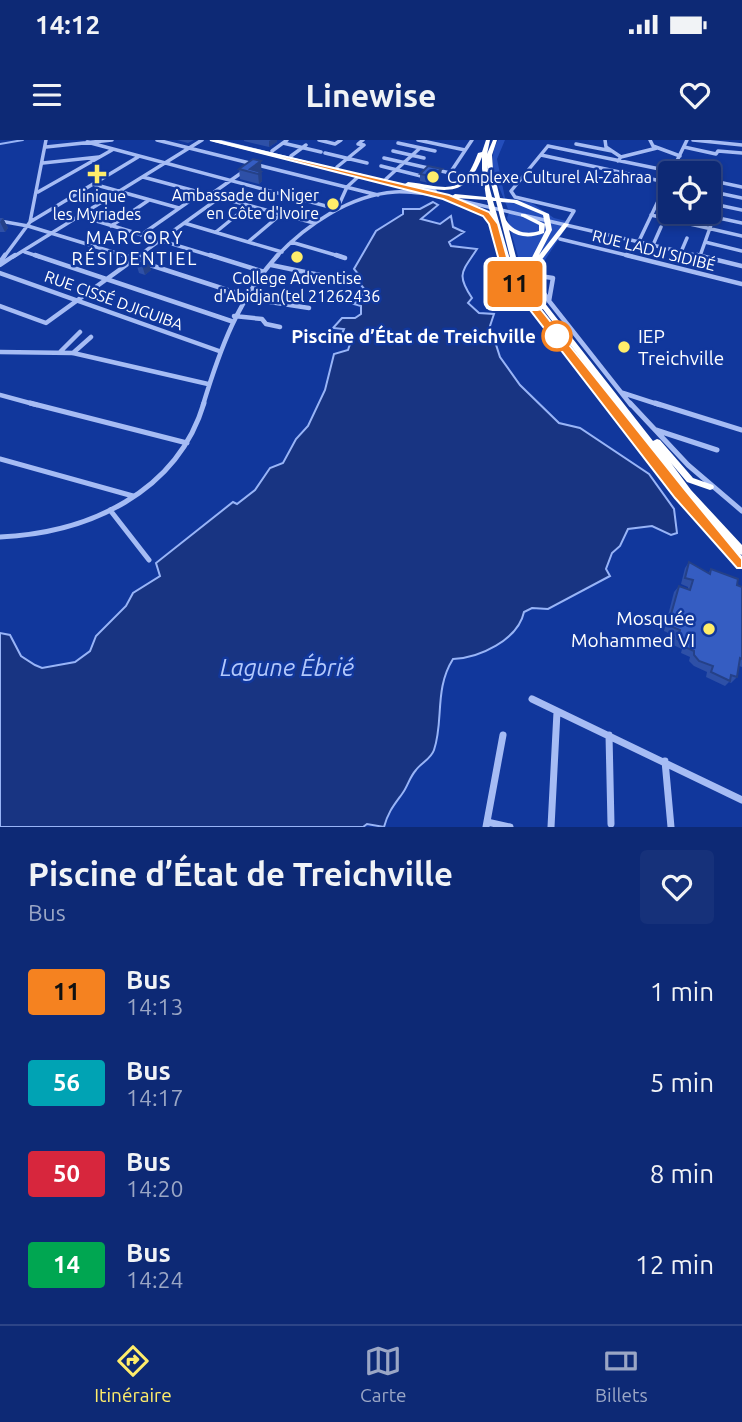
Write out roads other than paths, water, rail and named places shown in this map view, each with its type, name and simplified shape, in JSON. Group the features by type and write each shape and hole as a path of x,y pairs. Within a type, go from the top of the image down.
{"highway":[{"path":"494,195 489,162 495,140"},
{"path":"486,143 483,161 513,257 536,298 688,492 742,551"},
{"path":"408,184 442,190 461,187 472,177 486,143"},
{"path":"455,196 522,202 547,217 550,227 530,265 528,275 536,298"},
{"path":"446,197 473,206 490,219 506,272 674,487 742,563"},
{"path":"500,216 519,234 530,236 542,232 542,224 523,215"},
{"path":"500,216 511,272 524,293"},
{"path":"531,283 531,272 536,264 568,224"},
{"path":"609,389 684,474 694,483 710,488"}],"street":[{"path":"0,263 29,224 38,192 46,140"},
{"path":"46,147 112,140"},
{"path":"157,140 347,187 370,196"},
{"path":"0,263 24,251 202,140"},
{"path":"214,140 408,184 742,267"},
{"path":"225,140 433,194 568,224"},
{"path":"210,195 287,140"},
{"path":"319,140 336,144 341,140"},
{"path":"337,167 364,145 358,144 363,140"},
{"path":"418,140 465,150"},
{"path":"384,158 450,173 472,140"},
{"path":"544,140 548,146 620,159 658,170"},
{"path":"648,140 657,148 680,156"},
{"path":"678,161 687,140"},
{"path":"693,140 742,145"},
{"path":"604,141 620,159"},
{"path":"87,142 337,209"},
{"path":"571,151 576,142 612,151"},
{"path":"283,143 366,163"},
{"path":"398,143 435,151"},
{"path":"291,156 304,146"},
{"path":"548,146 512,191 513,195 574,211 568,224"},
{"path":"684,147 716,154 718,151 742,153"},
{"path":"386,179 420,148"},
{"path":"620,159 657,148"},
{"path":"38,192 113,150"},
{"path":"393,151 424,158"},
{"path":"541,155 658,181"},
{"path":"43,163 101,156"},
{"path":"29,224 138,156"},
{"path":"595,167 600,157"},
{"path":"381,166 421,176"},
{"path":"337,209 347,187 361,175"},
{"path":"143,177 314,223"},
{"path":"721,183 742,187"},
{"path":"93,184 179,208"},
{"path":"0,537 62,530 110,510 134,496 171,465 187,443 232,319 264,272 291,242 314,223 337,209 370,196 398,191 433,194"},
{"path":"141,235 201,193"},
{"path":"722,194 742,198"},
{"path":"0,306 44,323 219,198"},
{"path":"111,226 150,200"},
{"path":"341,201 352,204"},
{"path":"639,241 658,203"},
{"path":"216,232 248,206"},
{"path":"721,206 742,210"},
{"path":"247,242 281,214"},
{"path":"651,215 658,217"},
{"path":"80,216 264,272"},
{"path":"721,218 742,223"},
{"path":"0,221 29,224 246,297 309,308"},
{"path":"184,223 282,252"},
{"path":"690,224 742,236"},
{"path":"700,256 712,224"},
{"path":"653,245 661,227"},
{"path":"579,244 588,229"},
{"path":"677,268 687,238"},
{"name":"RUE LADJI SIDIBÉ","path":"560,239 742,284"},
{"path":"291,242 345,258"},
{"path":"705,242 742,251"},
{"path":"24,251 232,319 261,319 266,324 280,327"},
{"path":"271,265 334,278"},
{"name":"RUE CISSÉ DJIGUIBA","path":"0,273 219,351"},
{"path":"549,301 553,278 539,276 536,281 549,301 653,429 710,488 742,511"},
{"path":"61,352 80,332"},
{"path":"73,353 91,337"},
{"path":"0,352 73,353 208,384"},
{"path":"623,393 742,430"},
{"path":"0,395 187,443"},
{"path":"653,429 717,450"},
{"path":"0,459 134,496"},
{"path":"110,510 149,560"},
{"path":"532,699 742,800"},
{"path":"551,827 557,712"},
{"path":"503,735 486,825 510,827"},
{"path":"609,735 611,824"},
{"path":"665,761 671,827"}],"water":[{"name":"Lagune Ébrié","path":"433,202 438,205 421,219 440,224 451,216 453,227 464,232 449,242 451,246 477,249 463,273 464,283 472,298 468,303 479,313 494,314 490,326 500,357 520,385 559,423 580,428 649,474 674,509 677,533 671,535 652,526 628,529 620,546 612,553 606,569 610,576 548,609 532,608 524,612 514,631 496,646 474,655 453,659 443,682 434,750 414,773 389,813 384,827 367,824 363,827 0,827 0,633 10,635 21,656 42,668 75,662 90,651 96,636 126,606 133,593 160,576 156,563 233,502 237,504 255,490 270,468 283,463 296,439 308,426 325,390 334,354 348,350 350,344 341,336 344,329 333,328 342,318 355,318 361,314 361,306 354,304 366,291 355,278 359,275 354,269 376,231 403,214 403,209 420,209"}],"waterway":[{"path":"0,144 23,140"}],"place":[{"name":"Clinique les Myriades","path":"97,174"},
{"name":"Complexe Culturel Al-Zahraa","path":"433,177"},
{"name":"Ambassade du Niger en Côte d'Ivoire","path":"333,204"},
{"name":"College Adventise d'Abidjan(tel 21262436","path":"297,257"},
{"name":"Piscine d’État de Treichville","path":"557,336"},
{"name":"IEP Treichville","path":"624,347"},
{"name":"Mosquée Mohammed VI","path":"709,629"}],"district":[{"name":"MARCORY RÉSIDENTIEL","path":"135,247"}]}
